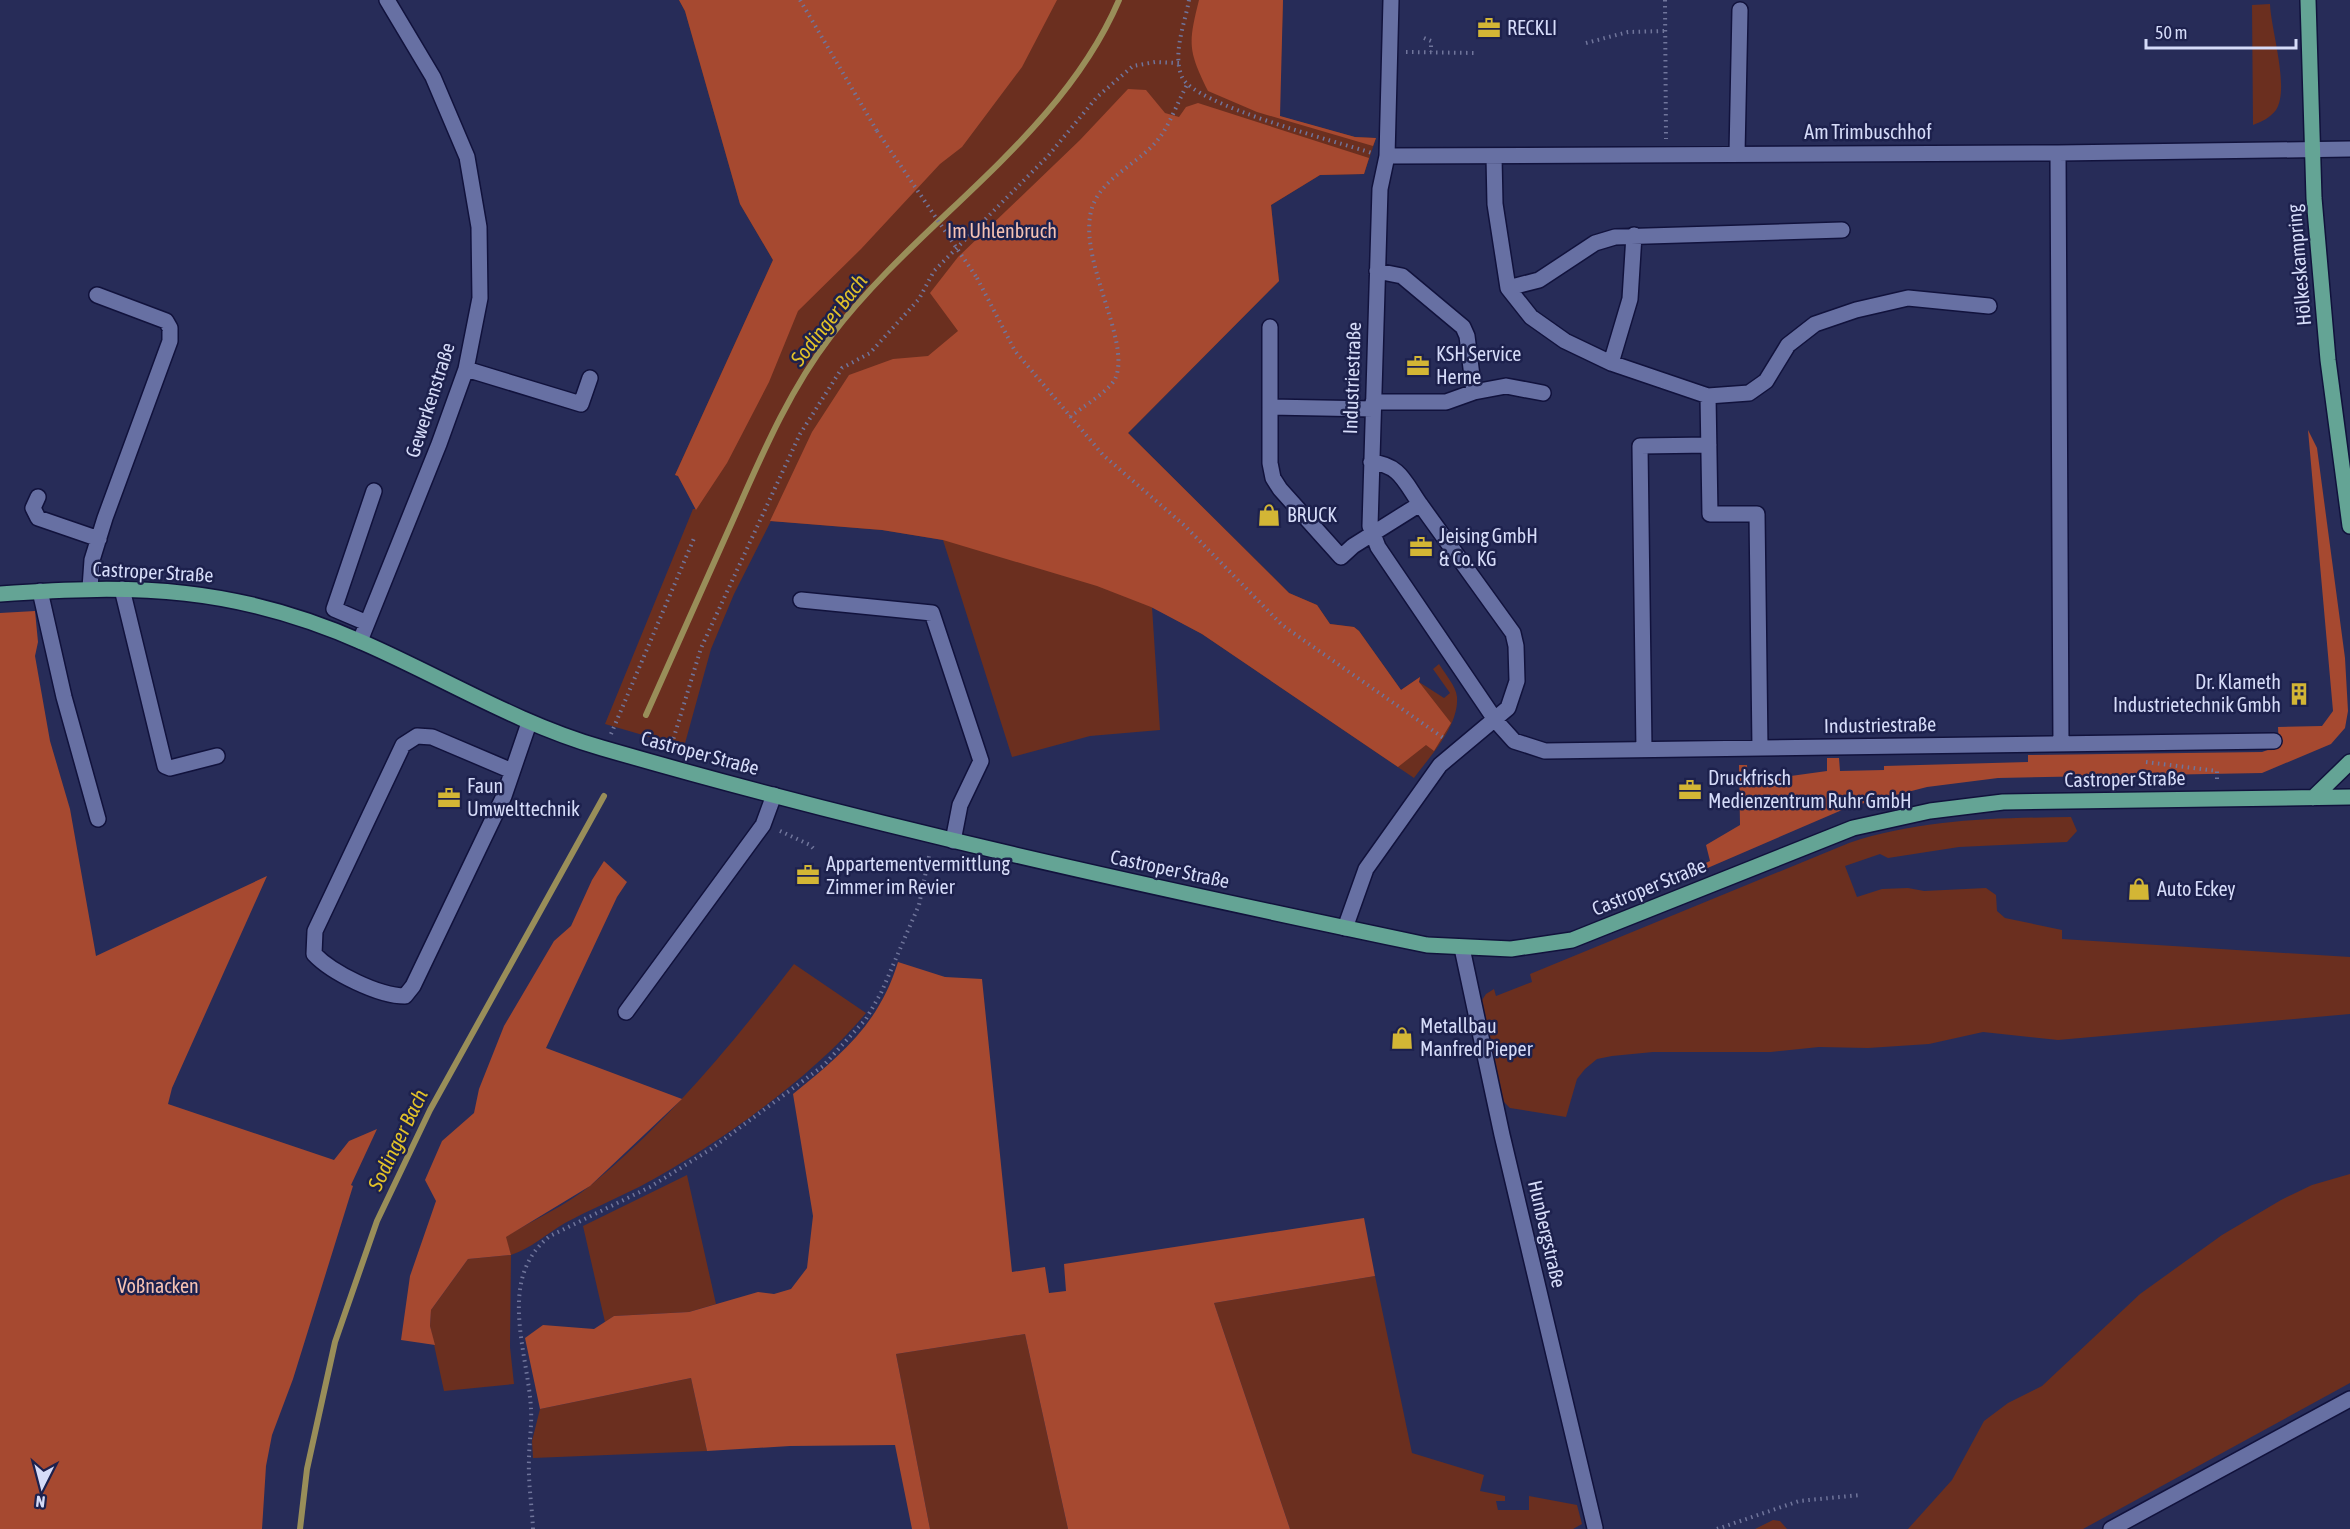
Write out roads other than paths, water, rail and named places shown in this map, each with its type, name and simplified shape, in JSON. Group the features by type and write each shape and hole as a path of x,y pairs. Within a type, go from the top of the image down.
{"main road":[{"name":"Hölkeskampring","path":"2308,0 2311,149 2328,360 2350,526"},
{"name":"Castroper Straße","path":"0,594 122,588 178,591 250,603 360,641 529,723 606,749 934,837 1427,945 1510,949 1572,940 1853,828 1930,811 2003,802 2350,797"},
{"path":"2313,798 2350,762"}],"street":[{"name":"Gewerkenstraße","path":"360,641 439,444 466,369 480,298 479,227 467,157 433,77 387,0"},
{"name":"Industriestraße","path":"1391,0 1387,156 1380,189 1369,513 1373,536 1496,721 1514,741 1545,751 2274,741"},
{"path":"1737,153 1740,10"},
{"name":"Am Trimbuschhof","path":"1387,156 2058,153 2350,149"},
{"path":"2058,153 2061,744"},
{"path":"1494,157 1495,204 1508,288 1531,317 1565,341 1611,363 1708,396 1749,393 1766,381 1788,345 1815,324 1856,310 1908,298 1989,306"},
{"path":"1508,288 1539,280 1595,243 1634,235 1842,230"},
{"path":"1611,363 1630,299 1634,235"},
{"path":"1377,271 1402,276 1463,327 1467,336 1474,392"},
{"path":"90,588 92,560 170,341 170,328 166,321 98,295"},
{"path":"1270,327 1269,463 1273,478 1280,489 1341,556 1420,504"},
{"path":"466,369 581,404 590,378"},
{"path":"1270,407 1446,402 1474,392 1506,386 1544,393"},
{"path":"1708,396 1710,514 1757,514 1760,748"},
{"path":"1644,749 1640,446 1709,445"},
{"path":"1345,928 1366,868 1440,765 1458,748 1496,721 1508,708 1516,681 1516,646 1513,633 1396,469 1386,464 1371,462"},
{"path":"367,623 334,609 374,491"},
{"path":"38,497 33,508 38,518 99,539"},
{"path":"122,588 165,766 170,768 218,756"},
{"path":"40,591 64,697 98,819"},
{"path":"801,600 932,613 981,761 960,806 952,841"},
{"path":"512,771 432,737 417,736 403,745 315,931 314,954 326,966 391,996 405,996 413,986 504,796 529,723"},
{"path":"626,1012 781,797"},
{"name":"Hunbergstraße","path":"1462,948 1502,1135 1595,1528"},
{"path":"2111,1529 2350,1399"}],"waterway":[{"name":"Sodinger Bach","path":"646,715 765,449 788,402 816,357 867,294 986,176 1062,94 1093,49 1119,0"},
{"name":"Sodinger Bach","path":"300,1529 307,1469 335,1342 377,1221 430,1110 604,796"}],"place":[{"name":"RECKLI","path":"1489,28"},
{"name":"KSH Service Herne","path":"1418,366"},
{"name":"BRUCK","path":"1269,515"},
{"name":"Jeising GmbH & Co. KG","path":"1421,547"},
{"name":"Dr. Klameth Industrietechnik Gmbh","path":"2299,694"},
{"name":"Druckfrisch Medienzentrum Ruhr GmbH","path":"1690,790"},
{"name":"Faun Umwelttechnik","path":"449,798"},
{"name":"Appartementvermittlung Zimmer im Revier","path":"808,875"},
{"name":"Auto Eckey","path":"2139,889"},
{"name":"Metallbau Manfred Pieper","path":"1402,1038"}],"park label":[{"name":"Im Uhlenbruch","path":"1002,231"},
{"name":"Voßnacken","path":"158,1286"}]}
